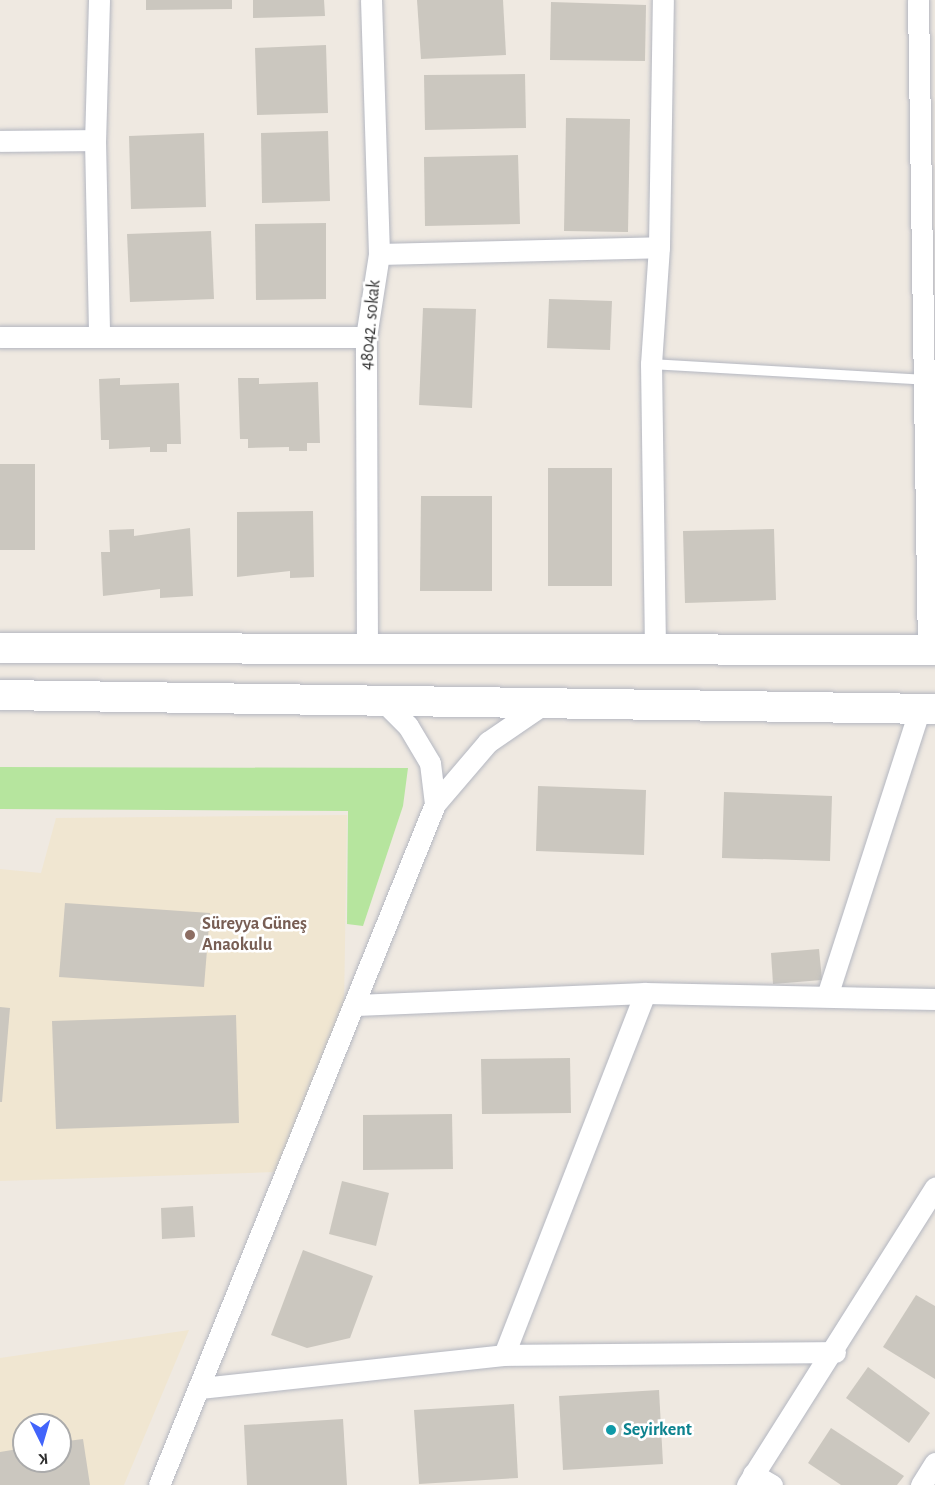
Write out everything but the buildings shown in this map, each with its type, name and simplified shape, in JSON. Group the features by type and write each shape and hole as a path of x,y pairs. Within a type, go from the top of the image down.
{"main road":[{"path":"0,648 367,651 931,650"},
{"path":"0,695 927,709"}],"street":[{"path":"99,0 96,140 99,337"},
{"name":"48042. sokak","path":"367,651 366,337 379,254 371,0"},
{"path":"655,649 651,364 659,247 663,0"},
{"path":"918,0 931,380 931,650"},
{"path":"0,141 96,140"},
{"path":"379,254 659,247"},
{"path":"0,337 366,337"},
{"path":"383,701 408,726 430,763 435,804"},
{"path":"159,1485 201,1388 435,804 488,742 545,703"},
{"path":"827,996 927,709"},
{"path":"356,1005 645,993 935,999"},
{"path":"504,1355 645,993"},
{"path":"772,1485 750,1479 835,1352 935,1188"},
{"path":"201,1388 504,1355 835,1352"},
{"path":"921,1485 935,1463"}],"lane":[{"path":"651,364 931,380"}],"shaded area":[{"path":"347,815 344,1008 276,1172 0,1181 0,869 41,873 56,818"},
{"path":"189,1330 124,1485 0,1485 0,1358"}],"green space":[{"path":"0,767 408,768 403,806 363,926 347,924 348,811 0,809"}],"place":[{"name":"Süreyya Güneş Anaokulu","path":"190,935"},
{"name":"Seyirkent","path":"611,1430"}]}
